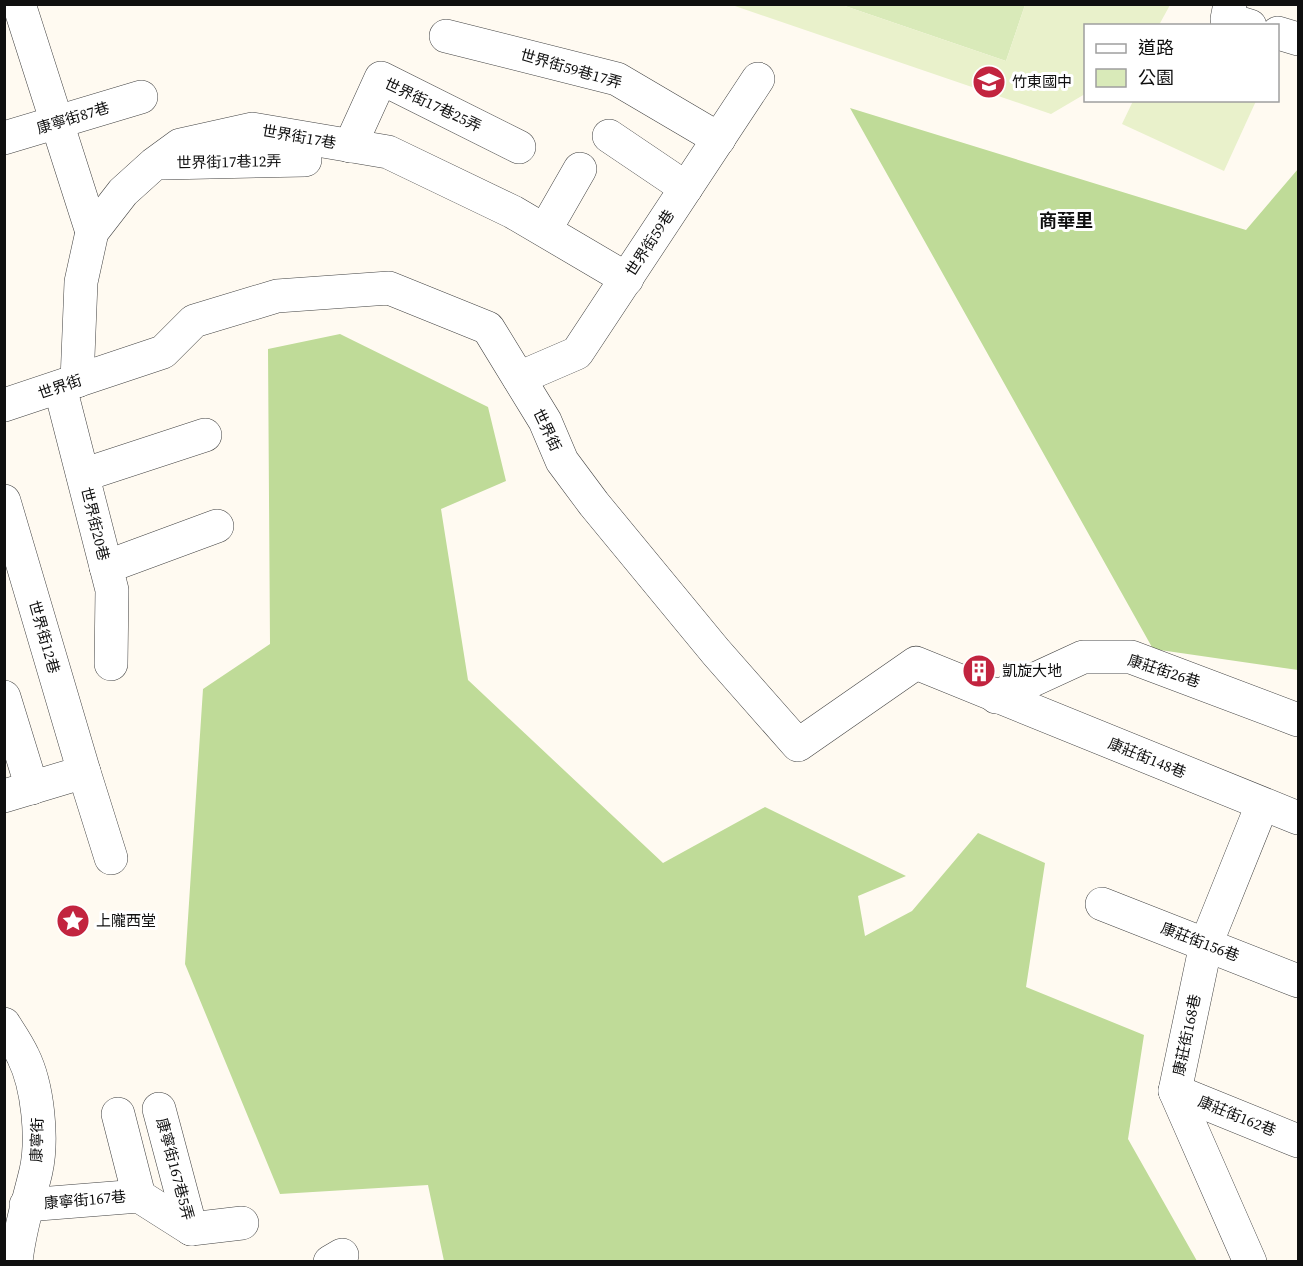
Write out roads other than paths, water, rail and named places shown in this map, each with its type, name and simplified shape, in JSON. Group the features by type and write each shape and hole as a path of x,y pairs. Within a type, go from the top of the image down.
{"street":[{"path":"19,4 92,232"},
{"path":"1279,33 1299,39"},
{"name":"世界街59巷17弄","path":"446,36 617,79 719,139"},
{"name":"世界街17巷25弄","path":"350,146 381,78 519,147"},
{"name":"世界街59巷","path":"519,378 578,353 758,79"},
{"name":"康寧街87巷","path":"4,138 141,97"},
{"name":"世界街17巷","path":"69,384 81,282 92,232 123,192 154,164 180,145 252,129 388,152 513,212 627,279"},
{"path":"609,136 686,188"},
{"name":"世界街17巷12弄","path":"154,164 304,160"},
{"path":"545,230 580,169"},
{"name":"世界街","path":"4,405 163,352 194,321 277,296 389,288 488,328 545,421 562,461 582,488 723,660 798,745 916,663 996,697"},
{"name":"世界街20巷","path":"69,384 83,475 112,590 111,664"},
{"path":"83,475 205,435"},
{"name":"世界街12巷","path":"4,501 111,858"},
{"path":"106,567 217,526"},
{"name":"康莊街26巷","path":"996,697 1083,657 1131,657 1299,720"},
{"path":"4,697 18,792 84,772"},
{"name":"康莊街148巷","path":"996,697 1299,818"},
{"name":"康莊街168巷","path":"1250,1262 1175,1091 1206,944 1262,805"},
{"name":"康莊街156巷","path":"1102,904 1299,981"},
{"name":"康寧街","path":"4,1024 24,1058 37,1104 39,1150 19,1232 16,1262"},
{"name":"康莊街162巷","path":"1175,1091 1299,1141"},
{"name":"康寧街167巷5弄","path":"159,1109 191,1229"},
{"path":"118,1114 139,1196"},
{"name":"康寧街167巷","path":"26,1205 139,1196 191,1229"},
{"path":"191,1229 242,1224"}],"place":[{"name":"竹東國中","path":"989,82"},
{"name":"凱旋大地","path":"979,671"},
{"name":"上隴西堂","path":"73,921"}],"district":[{"name":"商華里","path":"1066,221"}]}
